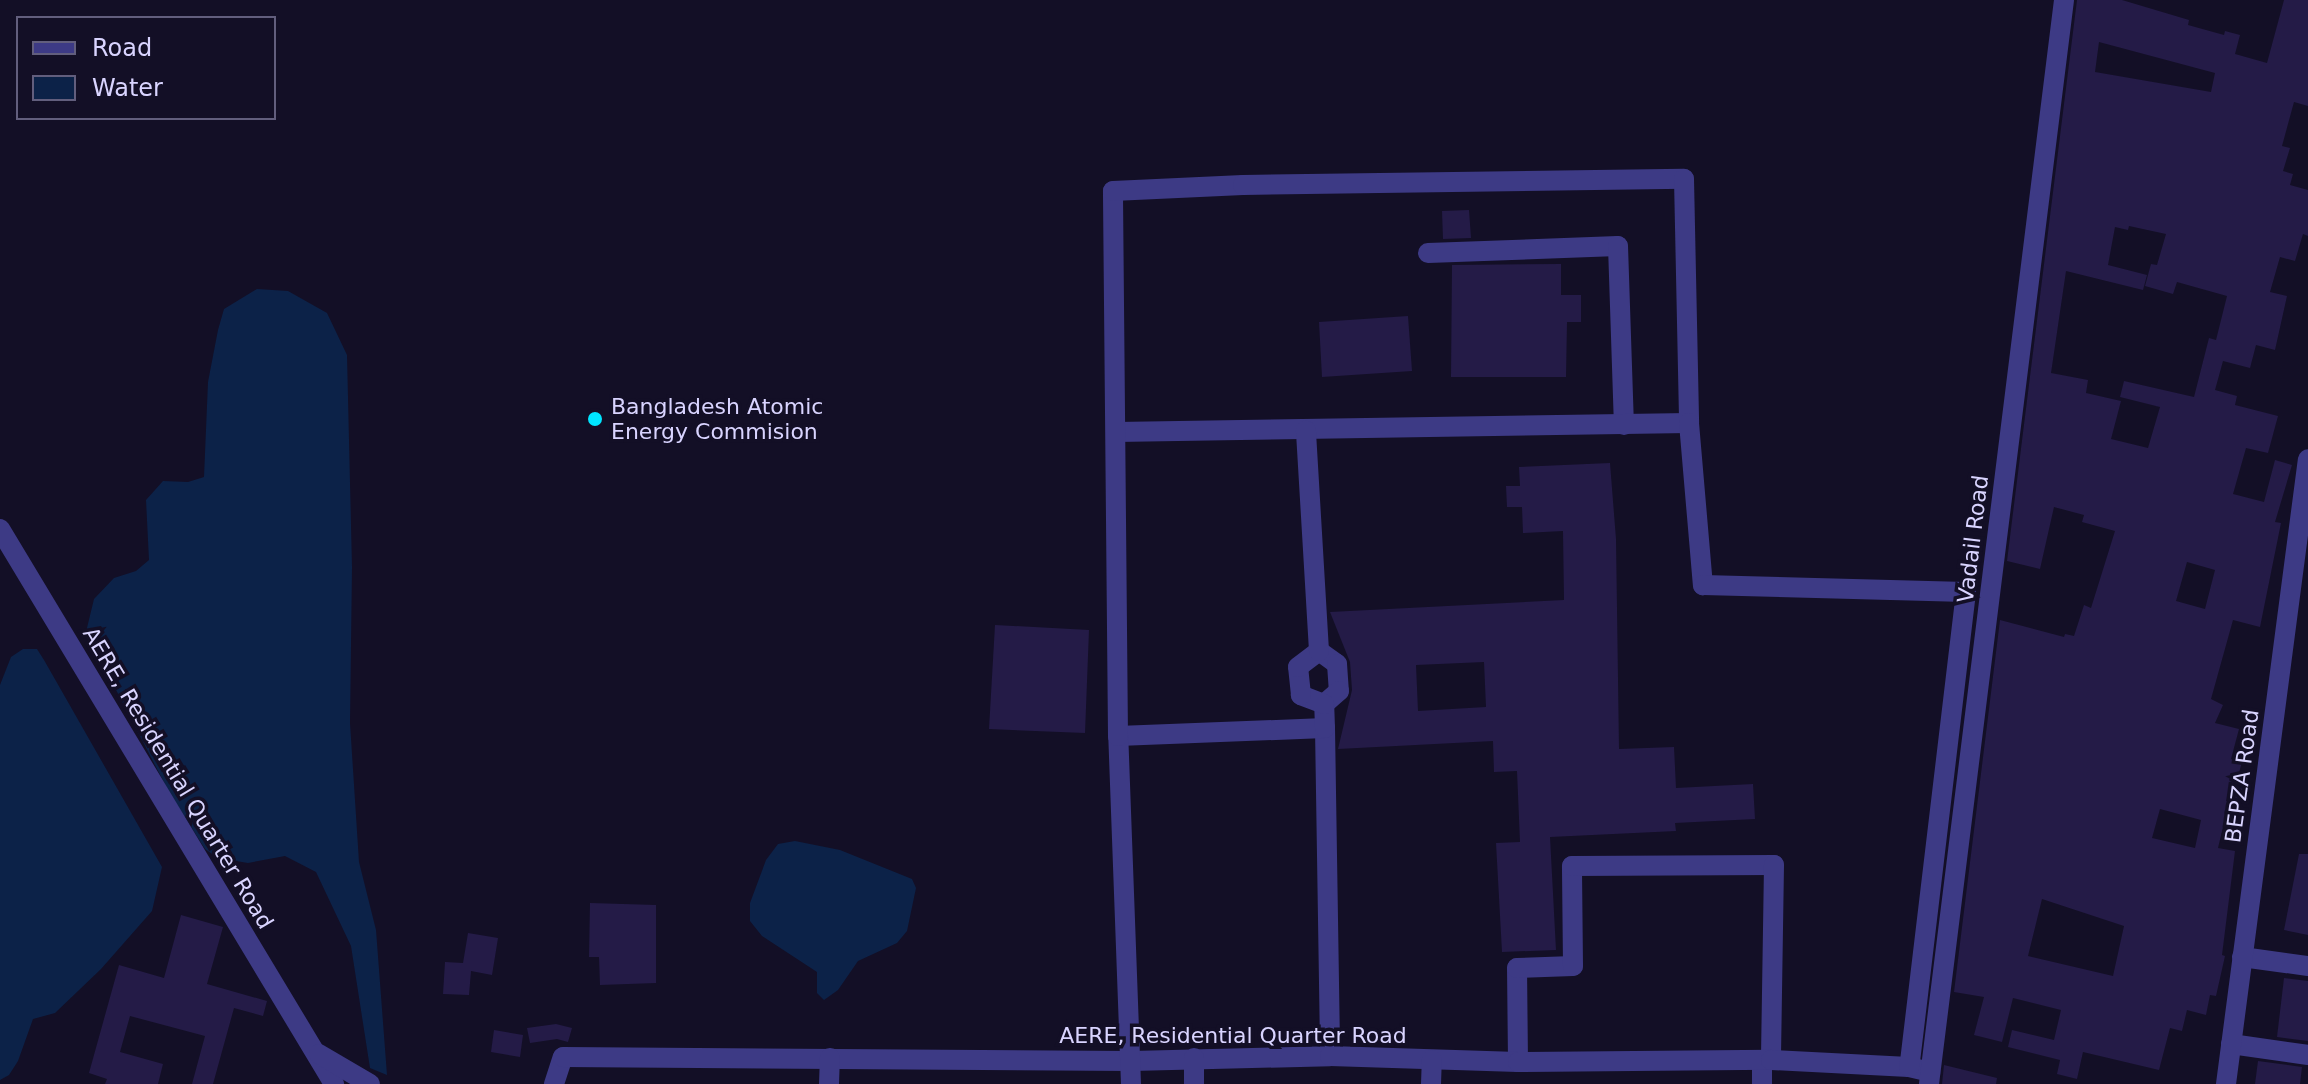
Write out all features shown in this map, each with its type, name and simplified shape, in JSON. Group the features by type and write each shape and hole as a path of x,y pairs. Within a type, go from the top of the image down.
{"street":[{"name":"Vadail Road","path":"1930,1078 2064,0"},
{"path":"1131,1084 1118,736 1113,191 1338,183 1684,179 1689,423 1703,585 1966,592 1909,1067"},
{"path":"1428,253 1618,246 1624,425"},
{"path":"1116,432 1689,423"},
{"path":"1306,430 1319,651"},
{"name":"BEPZA Road","path":"2226,1084 2304,514 2308,459"},
{"name":"AERE, Residential Quarter Road","path":"0,529 334,1084"},
{"path":"1319,651 1298,667 1301,695 1324,704"},
{"path":"1319,651 1337,664 1339,691 1324,704"},
{"path":"1324,704 1330,1056"},
{"path":"1118,736 1325,728"},
{"path":"1518,1062 1517,968 1573,966 1572,866 1774,865 1766,1060 1762,1084"},
{"path":"2242,957 2308,966"},
{"path":"2231,1044 2308,1055"},
{"name":"AERE, Residential Quarter Road","path":"315,1052 370,1084"},
{"name":"AERE, Residential Quarter Road","path":"554,1084 563,1057 1132,1061 1330,1056 1518,1062 1766,1060 1909,1067 1930,1078"},
{"path":"829,1084 830,1058"},
{"path":"1194,1058 1194,1084"},
{"path":"1431,1084 1432,1060"}],"water":[{"path":"257,289 288,291 327,313 347,355 352,567 350,723 359,862 376,930 387,1075 370,1068 351,946 316,872 285,856 248,863 218,858 205,849 169,792 86,632 94,599 114,578 136,571 149,560 146,500 163,481 188,482 204,477 208,382 218,330 224,309"},
{"path":"23,649 37,649 162,867 152,911 101,969 55,1013 33,1019 18,1061 9,1075 0,1080 0,685 11,657"},
{"path":"795,841 840,850 912,879 916,888 907,931 897,943 858,961 838,990 824,1000 817,993 817,972 762,936 750,921 750,903 766,860 778,844"}],"building":[{"path":"2077,0 2122,0 2189,20 2188,25 2224,35 2225,31 2240,35 2235,54 2267,63 2284,0 2308,0 2308,106 2294,102 2282,146 2290,148 2283,171 2293,174 2290,185 2308,190 2308,236 2303,234 2295,261 2280,257 2270,292 2287,296 2275,350 2256,345 2250,368 2223,361 2215,390 2237,396 2235,405 2278,416 2268,453 2246,448 2233,494 2264,502 2275,460 2292,465 2275,522 2281,523 2260,627 2233,620 2211,699 2223,705 2215,723 2239,729 2231,759 2242,762 2235,787 2243,789 2237,813 2227,810 2218,848 2235,851 2222,955 2225,956 2216,996 2210,995 2206,1015 2187,1010 2182,1031 2170,1028 2159,1070 2083,1052 2077,1079 2057,1074 2060,1060 2008,1047 2012,1030 2054,1040 2061,1010 2013,998 2002,1042 1974,1035 1984,997 1954,992 2000,620 2064,637 2065,634 2074,636 2084,605 2091,608 2115,531 2082,522 2084,515 2054,507 2040,569 2007,561","holes":["2099,42 2215,73 2211,92 2095,72","2129,226 2166,234 2157,265 2151,264 2145,286 2173,294 2177,282 2227,296 2216,340 2209,338 2194,397 2124,381 2120,397 2160,407 2148,448 2111,439 2121,401 2086,393 2088,380 2051,373 2066,271 2143,290 2147,275 2108,265 2115,227 2128,230","2187,562 2215,570 2205,609 2176,601","2160,809 2201,820 2195,848 2152,838","2042,899 2124,926 2113,976 2028,956"]},
{"path":"1469,210 1471,238 1443,239 1442,211"},
{"path":"1561,264 1561,295 1581,295 1581,322 1567,322 1566,377 1451,377 1452,265"},
{"path":"1408,316 1412,371 1322,377 1319,322"},
{"path":"1610,463 1616,539 1619,749 1674,747 1676,788 1753,784 1755,819 1675,823 1676,831 1550,837 1556,950 1502,952 1496,843 1520,842 1517,771 1494,772 1493,741 1338,749 1352,690 1350,662 1330,612 1564,600 1563,531 1523,533 1522,507 1507,507 1506,486 1520,486 1519,467","holes":["1484,662 1486,707 1418,711 1416,665"]},
{"path":"995,625 1089,630 1085,733 989,729"},
{"path":"2299,854 2308,854 2308,935 2284,930"},
{"path":"590,903 656,905 656,983 600,985 599,957 589,957"},
{"path":"181,915 223,927 207,984 267,1001 263,1016 234,1008 213,1084 192,1084 205,1036 130,1016 120,1052 163,1064 158,1084 105,1084 107,1079 89,1073 119,965 164,978"},
{"path":"468,933 498,938 492,975 471,971 469,995 443,994 445,962 463,963"},
{"path":"2284,978 2308,981 2308,1041 2277,1037"},
{"path":"556,1024 572,1028 568,1042 557,1039 530,1043 527,1028"},
{"path":"494,1030 523,1035 520,1057 491,1052"},
{"path":"2258,1061 2302,1067 2300,1084 2255,1084"},
{"path":"1944,1065 1997,1078 1996,1084 1942,1084"}],"place":[{"name":"Bangladesh Atomic Energy Commision","path":"595,419"}]}
